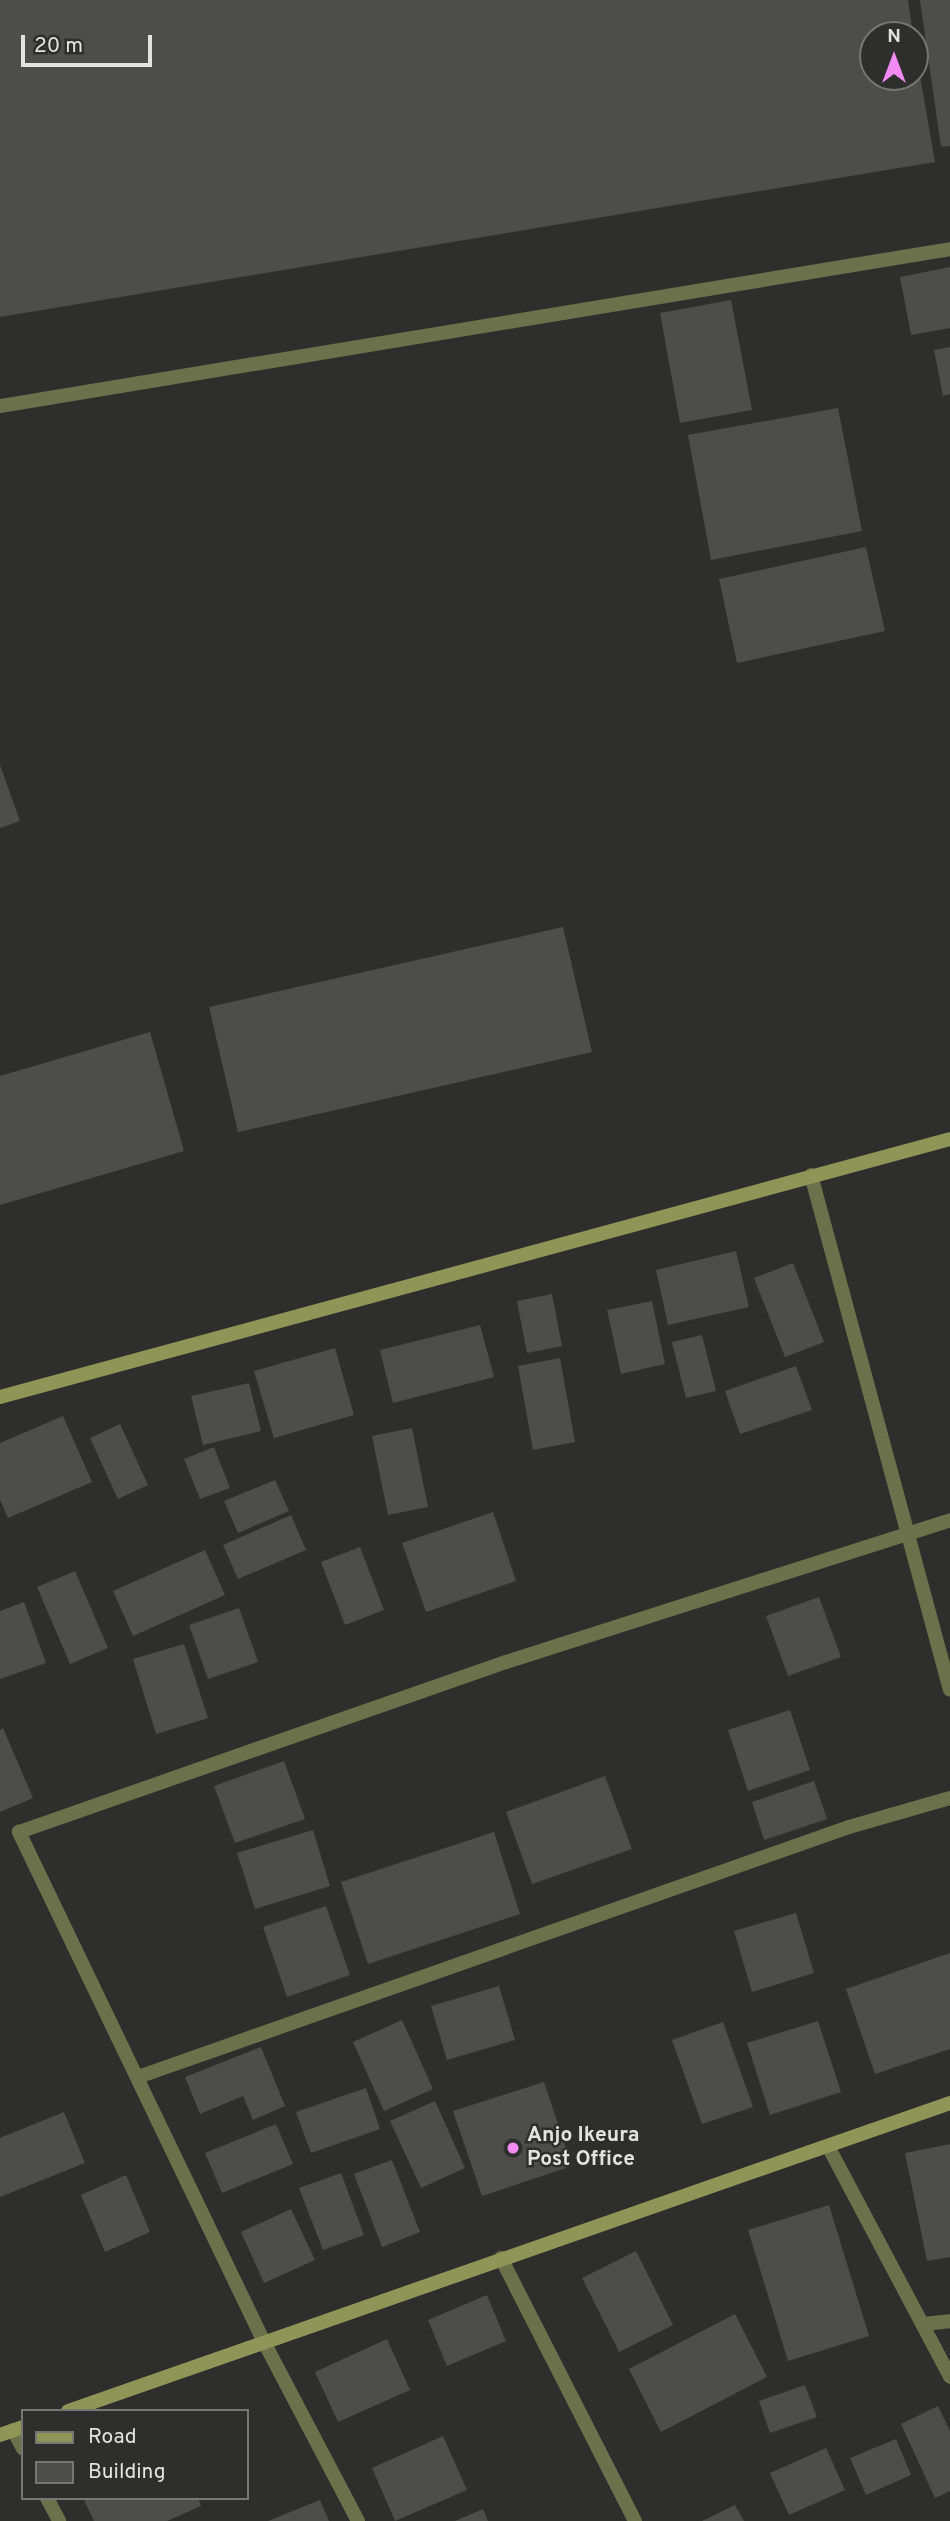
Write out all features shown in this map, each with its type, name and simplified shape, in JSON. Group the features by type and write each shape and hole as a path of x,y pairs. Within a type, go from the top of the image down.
{"street":[{"path":"0,406 950,249"},
{"path":"0,1397 950,1139"},
{"path":"811,1175 950,1690"},
{"path":"358,2521 263,2340 19,1832 906,1530 950,1520"},
{"path":"138,2077 849,1827 950,1798"},
{"path":"73,2409 263,2340 950,2103"},
{"path":"828,2147 950,2377"},
{"path":"501,2258 635,2521"},
{"path":"923,2324 950,2321"},
{"path":"48,2500 59,2521"}],"building":[{"path":"0,0 908,0 911,21 859,21 859,91 923,91 935,162 0,317"},
{"path":"920,0 950,0 950,146 941,147 929,63 929,21 923,21"},
{"path":"950,267 950,328 911,335 900,277"},
{"path":"731,300 752,410 680,423 660,313"},
{"path":"950,347 950,394 943,396 934,350"},
{"path":"838,408 862,531 711,560 688,435"},
{"path":"866,547 885,631 737,663 719,579"},
{"path":"0,765 20,821 0,828"},
{"path":"563,927 592,1052 238,1132 209,1007"},
{"path":"150,1032 184,1151 0,1205 0,1076"},
{"path":"736,1251 749,1307 668,1325 656,1270"},
{"path":"793,1263 824,1342 785,1357 754,1278"},
{"path":"552,1294 562,1346 527,1353 517,1301"},
{"path":"652,1301 665,1364 621,1374 607,1310"},
{"path":"480,1325 494,1377 393,1403 380,1350"},
{"path":"702,1335 716,1391 686,1398 672,1342"},
{"path":"335,1348 354,1415 274,1438 254,1371"},
{"path":"560,1358 575,1442 533,1450 518,1366"},
{"path":"796,1366 812,1410 740,1434 725,1391"},
{"path":"249,1383 261,1431 203,1445 191,1396"},
{"path":"63,1416 92,1482 8,1518 0,1500 0,1443"},
{"path":"120,1424 148,1485 118,1499 90,1438"},
{"path":"412,1428 428,1507 388,1515 372,1436"},
{"path":"214,1447 230,1488 200,1499 184,1459"},
{"path":"275,1480 289,1511 238,1533 224,1501"},
{"path":"493,1512 516,1581 426,1612 402,1543"},
{"path":"291,1515 306,1550 238,1579 223,1545"},
{"path":"360,1547 384,1610 345,1625 321,1562"},
{"path":"205,1550 225,1595 133,1636 113,1591"},
{"path":"75,1571 108,1648 70,1664 37,1587"},
{"path":"819,1597 841,1657 788,1676 766,1616"},
{"path":"24,1602 46,1663 0,1679 0,1611"},
{"path":"239,1608 258,1662 208,1679 189,1625"},
{"path":"184,1644 208,1718 156,1734 133,1659"},
{"path":"790,1710 810,1770 748,1791 728,1730"},
{"path":"3,1728 33,1798 0,1812 0,1730"},
{"path":"284,1761 305,1819 235,1843 214,1786"},
{"path":"605,1776 632,1849 532,1884 506,1812"},
{"path":"814,1781 827,1819 764,1840 752,1802"},
{"path":"313,1830 330,1886 255,1909 237,1853"},
{"path":"494,1832 520,1914 368,1964 341,1882"},
{"path":"326,1906 350,1975 287,1997 263,1927"},
{"path":"796,1913 814,1973 752,1992 734,1931"},
{"path":"950,1953 950,2049 875,2074 846,1989"},
{"path":"499,1986 515,2040 447,2060 431,2006"},
{"path":"402,2020 433,2089 384,2111 353,2042"},
{"path":"818,2021 841,2092 770,2115 747,2043"},
{"path":"723,2022 753,2107 702,2124 672,2040"},
{"path":"261,2047 285,2106 253,2120 243,2096 200,2114 185,2077"},
{"path":"544,2082 572,2166 482,2196 453,2111"},
{"path":"366,2088 380,2129 311,2153 296,2112"},
{"path":"435,2101 465,2168 421,2188 390,2121"},
{"path":"64,2112 85,2163 0,2197 0,2138"},
{"path":"276,2124 293,2164 222,2193 205,2153"},
{"path":"950,2144 950,2257 927,2261 905,2153"},
{"path":"392,2160 420,2232 382,2247 354,2174"},
{"path":"341,2173 364,2235 323,2250 299,2188"},
{"path":"126,2175 150,2232 105,2252 81,2195"},
{"path":"829,2205 869,2336 788,2361 748,2230"},
{"path":"291,2209 315,2260 264,2283 241,2232"},
{"path":"636,2251 673,2325 619,2352 582,2278"},
{"path":"487,2295 506,2341 447,2366 428,2320"},
{"path":"735,2314 767,2377 661,2432 629,2369"},
{"path":"387,2339 410,2390 338,2422 315,2372"},
{"path":"805,2385 817,2417 770,2433 759,2401"},
{"path":"938,2406 950,2431 950,2491 935,2498 901,2424"},
{"path":"443,2436 467,2490 395,2521 372,2468"},
{"path":"896,2439 911,2475 866,2495 850,2458"},
{"path":"826,2448 845,2490 789,2515 770,2473"},
{"path":"84,2500 199,2500 201,2506 167,2521 94,2521"},
{"path":"320,2500 329,2521 268,2521"},
{"path":"735,2505 744,2521 702,2521"},
{"path":"483,2509 488,2521 455,2521"}],"place":[{"name":"Anjo Ikeura Post Office","path":"513,2148"}]}
